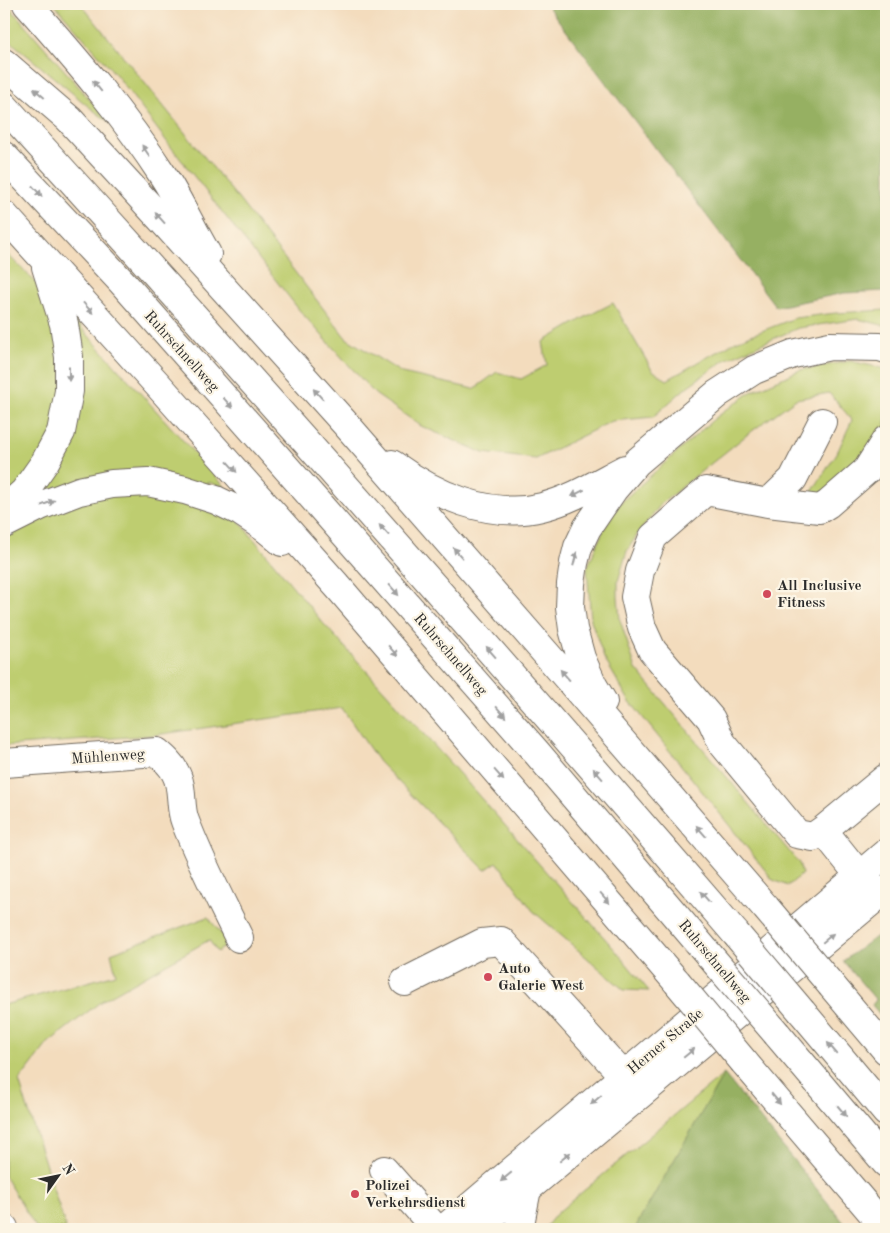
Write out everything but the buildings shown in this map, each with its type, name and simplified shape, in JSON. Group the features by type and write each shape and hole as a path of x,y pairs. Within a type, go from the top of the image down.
{"main road":[{"path":"28,4 70,52 128,124 180,202 214,268 240,306"},
{"path":"4,62 70,119 351,430 655,778 886,1050"},
{"path":"4,106 382,526 736,934 886,1112"},
{"name":"Ruhrschnellweg","path":"4,156 122,282 537,753 886,1163"},
{"path":"4,215 160,386 339,588 885,1228"},
{"path":"4,510 24,492 46,462 61,432 68,391 69,357 64,324 43,259"},
{"path":"655,778 620,730 593,685 581,658 573,629 570,607 574,563 578,547 588,528 613,490 637,462 717,394 754,370 793,354 830,346 886,348"},
{"path":"768,503 793,479 822,422"},
{"path":"351,430 408,476 437,492 481,507 513,511 541,508 568,498 637,462"},
{"path":"886,440 867,470 820,509 768,503 706,491 653,537 640,571 635,597 642,628 652,650 711,719 722,743 797,834 813,837 886,778"},
{"path":"4,524 40,506 79,491 112,484 148,482 208,497 241,512 265,528 339,588"},
{"name":"Mühlenweg","path":"4,763 157,752 175,772 181,792 184,819 239,938"},
{"path":"823,830 859,876"},
{"name":"Herner Straße","path":"472,1229 527,1189 632,1085 886,853"},
{"name":"Herner Straße","path":"444,1229 886,889"},
{"path":"405,982 482,943 501,941 632,1085"},
{"path":"384,1170 436,1229"},
{"path":"519,1229 527,1189"}],"green space":[{"path":"4,4 7,4 110,123 4,36"},
{"path":"54,4 81,4 240,201 346,338 402,373 474,389 497,372 521,379 547,365 543,342 613,303 652,370 667,380 736,341 795,318 886,310 886,326 858,319 798,328 727,359 688,386 653,417 612,421 536,459 483,453 421,426 375,394 300,311 117,76"},
{"path":"546,4 886,4 886,291 844,293 776,307"},
{"path":"4,251 78,324 225,487 207,482 323,623 449,762 649,991 624,990 533,911 497,862 485,870 379,762 342,708 155,735 4,746"},
{"path":"850,361 886,369 886,429 825,499 806,501 837,453 852,420 829,393 796,399 748,434 662,503 627,551 618,581 620,620 636,669 799,863 802,874 788,886 773,880 628,699 604,658 591,620 587,568 603,531 619,504 714,419 751,392 800,370"},
{"path":"208,917 229,944 217,952 209,940 103,1000 49,1042 19,1081 66,1229 37,1229 4,1176 4,1005 116,974 111,953"},
{"path":"886,929 886,1022 872,1005 876,1000 843,961"},
{"path":"724,1074 635,1229 544,1229 557,1213"},
{"path":"724,1074 849,1229 635,1229"}],"place":[{"name":"All Inclusive Fitness","path":"767,594"},
{"name":"Auto Galerie West","path":"488,977"},
{"name":"Polizei Verkehrsdienst","path":"355,1194"}]}
